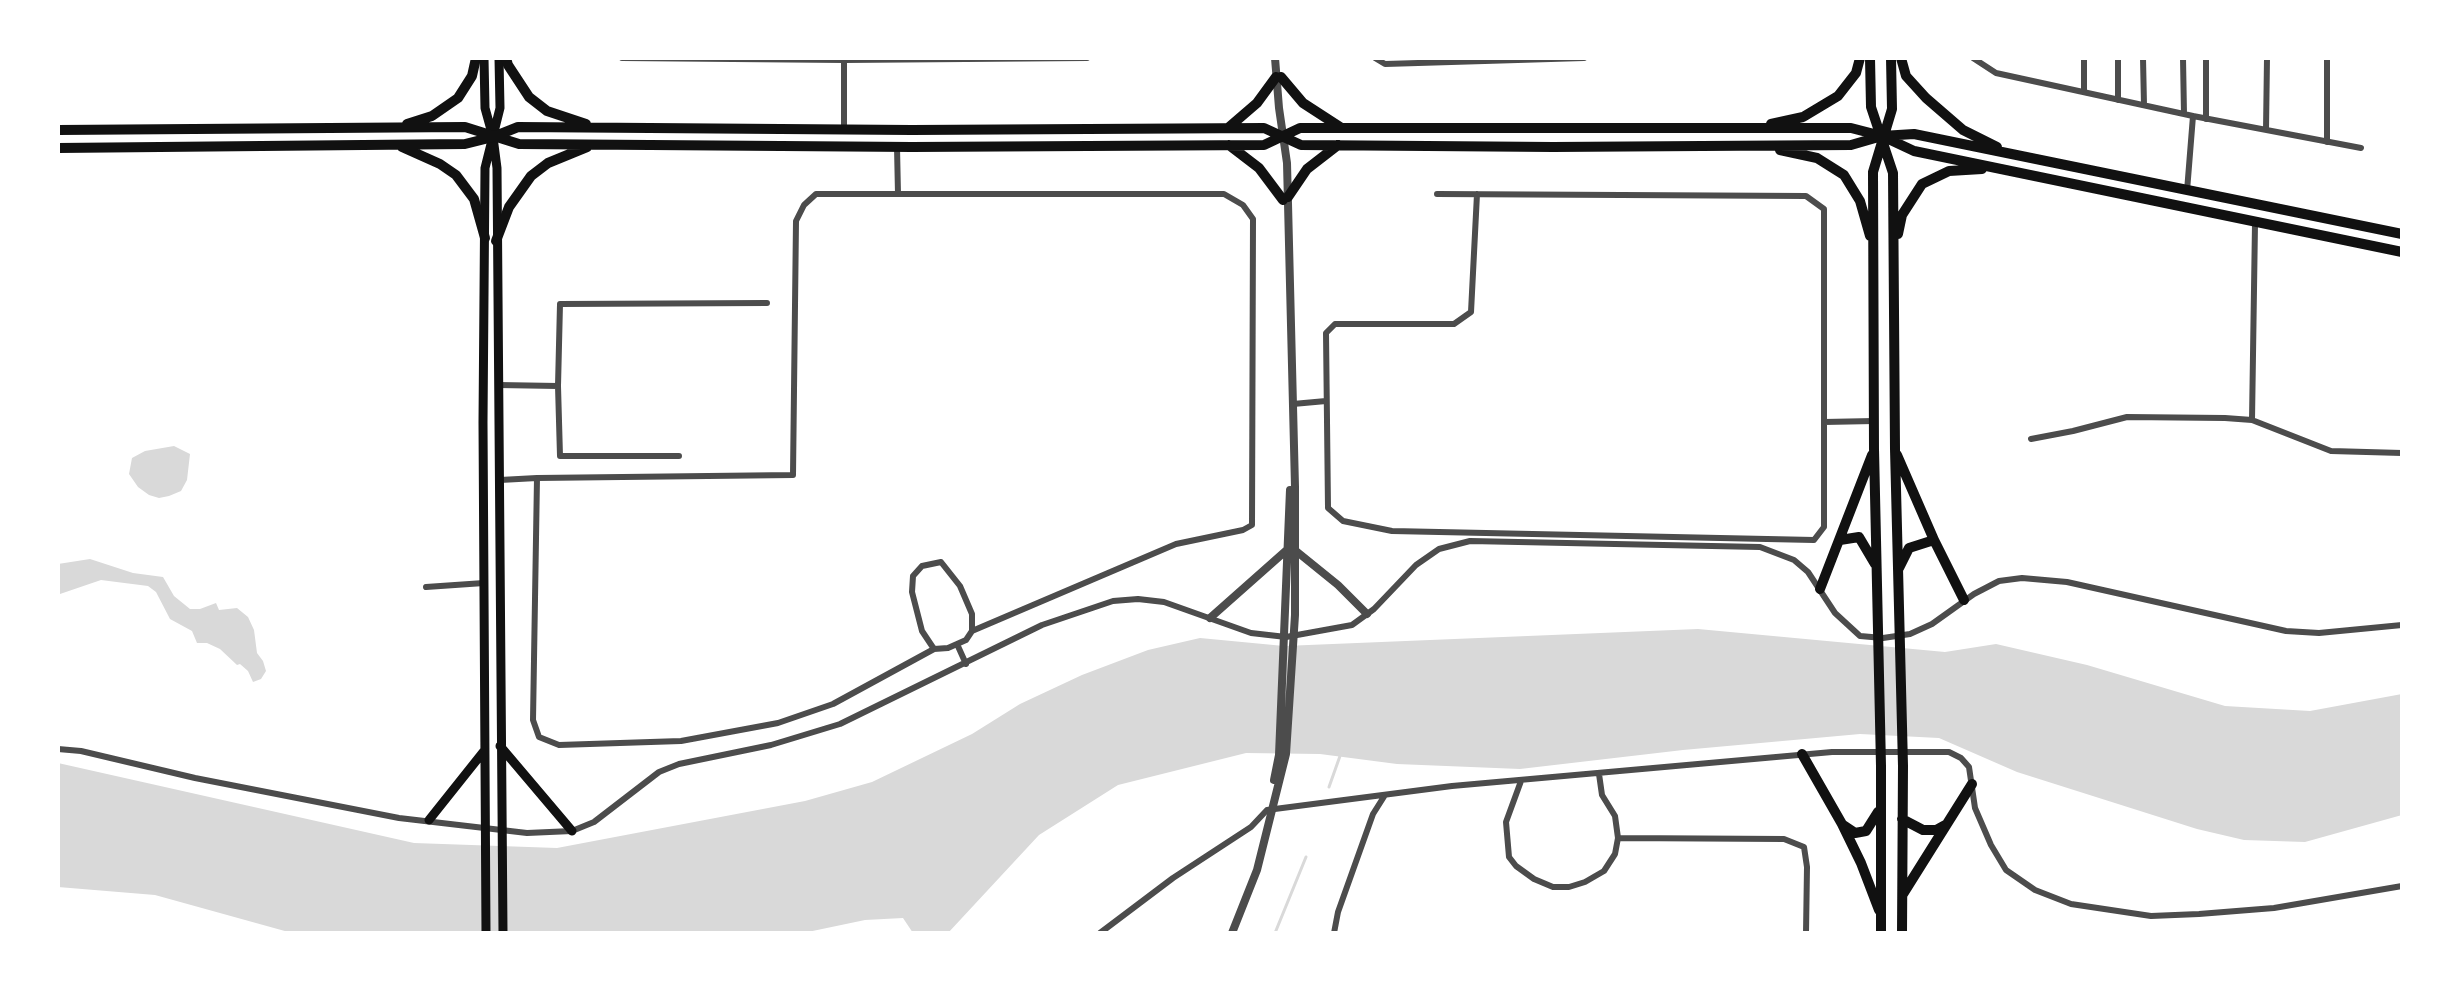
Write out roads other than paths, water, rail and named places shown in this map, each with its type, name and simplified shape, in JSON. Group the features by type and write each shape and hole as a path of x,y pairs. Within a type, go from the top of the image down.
{"main road":[{"path":"395,128 432,116 458,98 472,76 476,58"},
{"path":"484,58 485,108 493,137"},
{"path":"499,58 500,108 485,168 498,385 503,933"},
{"path":"506,58 529,97 547,111 595,127"},
{"path":"1754,129 1803,117 1838,96 1856,73 1860,58"},
{"path":"1870,58 1871,107 1893,173 1895,449 1903,766 1902,933"},
{"path":"1881,933 1873,172 1892,109 1891,58"},
{"path":"1901,58 1906,76 1926,98 1963,130 2010,153"},
{"path":"1228,128 1257,103 1279,77 1303,103 1342,128"},
{"path":"58,130 465,127 519,144 897,147 1264,145 1300,128 1851,128 1882,136 1914,151 2402,252"},
{"path":"58,148 465,144 518,127 1264,128 1301,145 1851,145 1882,136 1914,134 2402,234"},
{"path":"490,239 531,176 548,163 594,144"},
{"path":"396,145 440,164 456,175 474,199 490,239 484,583 486,933"},
{"path":"1229,145 1259,168 1286,198 1307,169 1338,145"},
{"path":"1759,146 1817,158 1844,175 1860,201 1873,248"},
{"path":"1894,256 1902,215 1922,184 1949,171 1999,168"},
{"path":"1820,589 1874,449"},
{"path":"1895,449 1964,600"},
{"path":"1840,540 1859,537 1876,567"},
{"path":"1898,570 1909,548 1934,540"},
{"path":"500,746 572,831"},
{"path":"429,820 484,751"},
{"path":"1802,754 1861,863 1881,917"},
{"path":"1902,895 1972,784"},
{"path":"1842,824 1855,833 1866,831 1874,822 1881,805"},
{"path":"1902,819 1923,830 1936,830 1946,823"}],"street":[{"path":"622,58 1087,58"},
{"path":"1277,58 1282,136 1287,163 1292,549"},
{"path":"1375,58 1385,64 1584,58"},
{"path":"1973,58 1996,73 2206,119 2361,148"},
{"path":"2084,58 2084,92"},
{"path":"2118,58 2118,100"},
{"path":"2143,58 2144,105"},
{"path":"2183,58 2184,114"},
{"path":"2206,58 2206,119"},
{"path":"2266,130 2267,58"},
{"path":"2327,58 2327,142"},
{"path":"844,60 844,129"},
{"path":"2187,191 2193,116"},
{"path":"897,147 898,194"},
{"path":"500,480 537,478 793,475 796,221 804,205 816,194 1224,194 1243,205 1253,219 1252,525 1243,530 1176,544 972,631 966,640 948,648 934,649 833,704 778,723 681,741 559,745 539,737 533,720 537,478"},
{"path":"1437,194 1477,194 1806,196 1824,209 1824,527 1814,540 1392,531 1343,521 1328,508 1326,333 1335,324 1454,324 1471,312 1477,194"},
{"path":"1230,933 1270,810 1283,755 1292,549 1293,404 1286,198"},
{"path":"2252,420 2255,224"},
{"path":"679,456 560,456 560,304 767,303"},
{"path":"498,385 558,386"},
{"path":"1293,404 1326,401"},
{"path":"2031,439 2127,417 2225,418 2252,420 2331,451 2402,453"},
{"path":"1824,422 1874,421"},
{"path":"58,749 81,751 195,778 399,818 527,833 572,831 594,822 659,772 679,764 771,745 840,724 1042,625 1113,601 1138,599 1164,602 1251,633 1286,637 1352,625 1416,565 1439,549 1470,541 1760,547 1794,560 1808,572 1835,613 1860,636 1883,638 1910,634 1932,624 1964,600 1999,581 2043,578 2286,631 2319,633 2402,625"},
{"path":"1292,549 1338,585 1367,614"},
{"path":"1210,618 1292,549"},
{"path":"934,649 922,631 912,592 913,576 922,566 941,562 960,586 972,614 972,631"},
{"path":"426,587 484,583"},
{"path":"957,644 966,664"},
{"path":"1100,933 1173,878 1251,827 1270,810 1452,786 1802,754 1949,752 1961,758 1969,767 1975,808 2006,870 2035,890 2071,904 2151,916 2199,914 2274,908 2402,886"},
{"path":"1522,781 1506,822 1509,857 1534,879 1553,887 1569,887 1604,871 1615,854 1618,838 1615,816 1602,795 1599,774"},
{"path":"1334,933 1338,912 1373,814 1385,795"},
{"path":"1618,838 1784,839 1804,847 1807,867 1806,933"}],"waterway":[{"path":"1329,787 1340,756"},
{"path":"1275,933 1306,857"}]}
